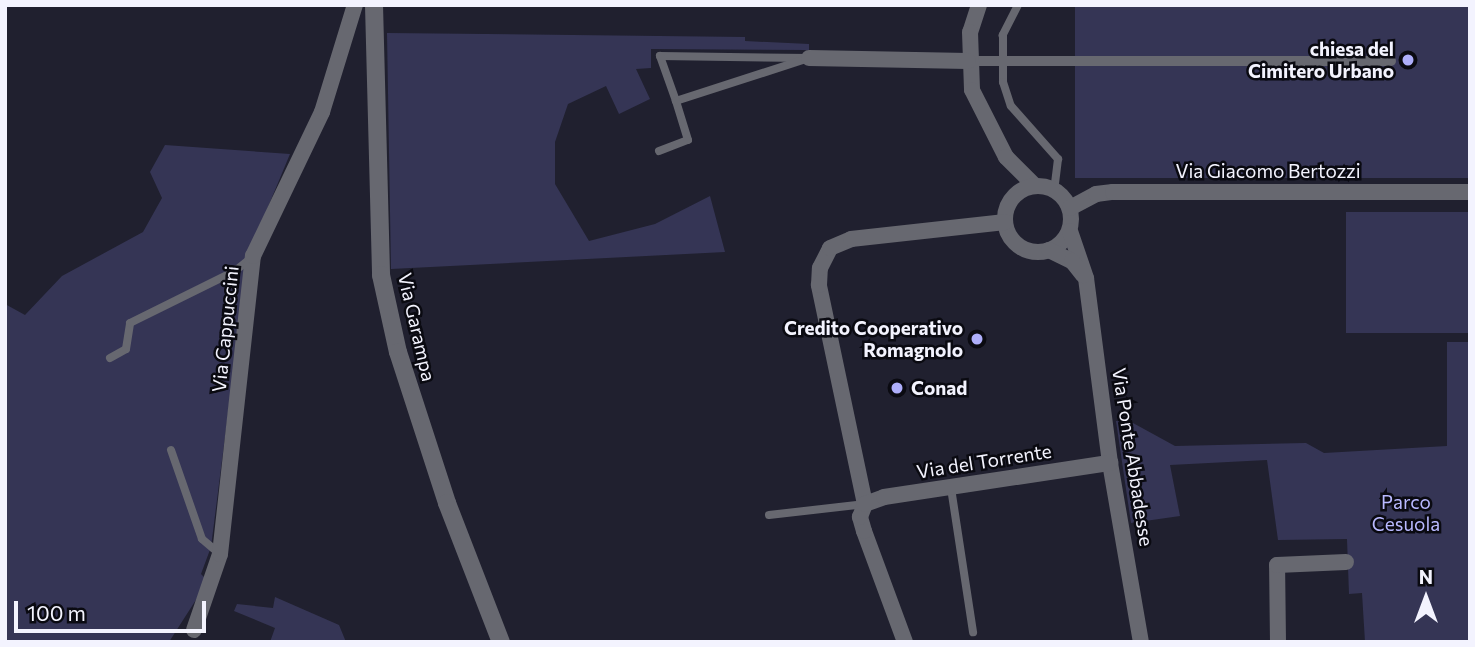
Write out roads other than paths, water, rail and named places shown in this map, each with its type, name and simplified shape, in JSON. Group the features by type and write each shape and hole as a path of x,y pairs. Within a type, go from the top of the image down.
{"street":[{"name":"Via Cappuccini","path":"194,630 222,555 253,256 322,112 355,5"},
{"name":"Via Garampa","path":"373,5 382,275 398,352 447,503 501,642"},
{"path":"979,5 970,32 968,61 979,108 1006,157 1035,186 1054,190 1070,208 1070,231 1049,250"},
{"path":"808,58 1001,62 1076,58 1391,61"},
{"path":"1006,157 1010,201 1005,222 1020,247 1049,250 1072,261 1086,278"},
{"path":"1010,201 1035,186"},
{"name":"Via Giacomo Bertozzi","path":"1070,208 1096,194 1113,192 1470,192"},
{"path":"905,642 860,517 865,505 819,285 820,268 830,248 851,239 1005,222"},
{"name":"Via Ponte Abbadesse","path":"1070,231 1086,278 1110,463 1141,642"},
{"name":"Via del Torrente","path":"865,505 951,488 1110,463"},
{"path":"1278,642 1277,565 1346,562"}],"lane":[{"path":"1018,5 1003,36 1001,62 1011,106 1058,159 1054,190"},
{"path":"659,151 688,140 660,56 808,58"},
{"path":"676,101 808,58"},
{"path":"110,358 126,349 130,323 234,271 253,256"},
{"path":"171,450 202,539 222,555"},
{"path":"951,488 973,632"},
{"name":"Via del Torrente","path":"769,515 865,505"}],"place":[{"name":"chiesa del Cimitero Urbano","path":"1408,60"},
{"name":"Credito Cooperativo Romagnolo","path":"977,339"},
{"name":"Conad","path":"897,388"}],"park label":[{"name":"Parco Cesuola","path":"1406,513"}]}
